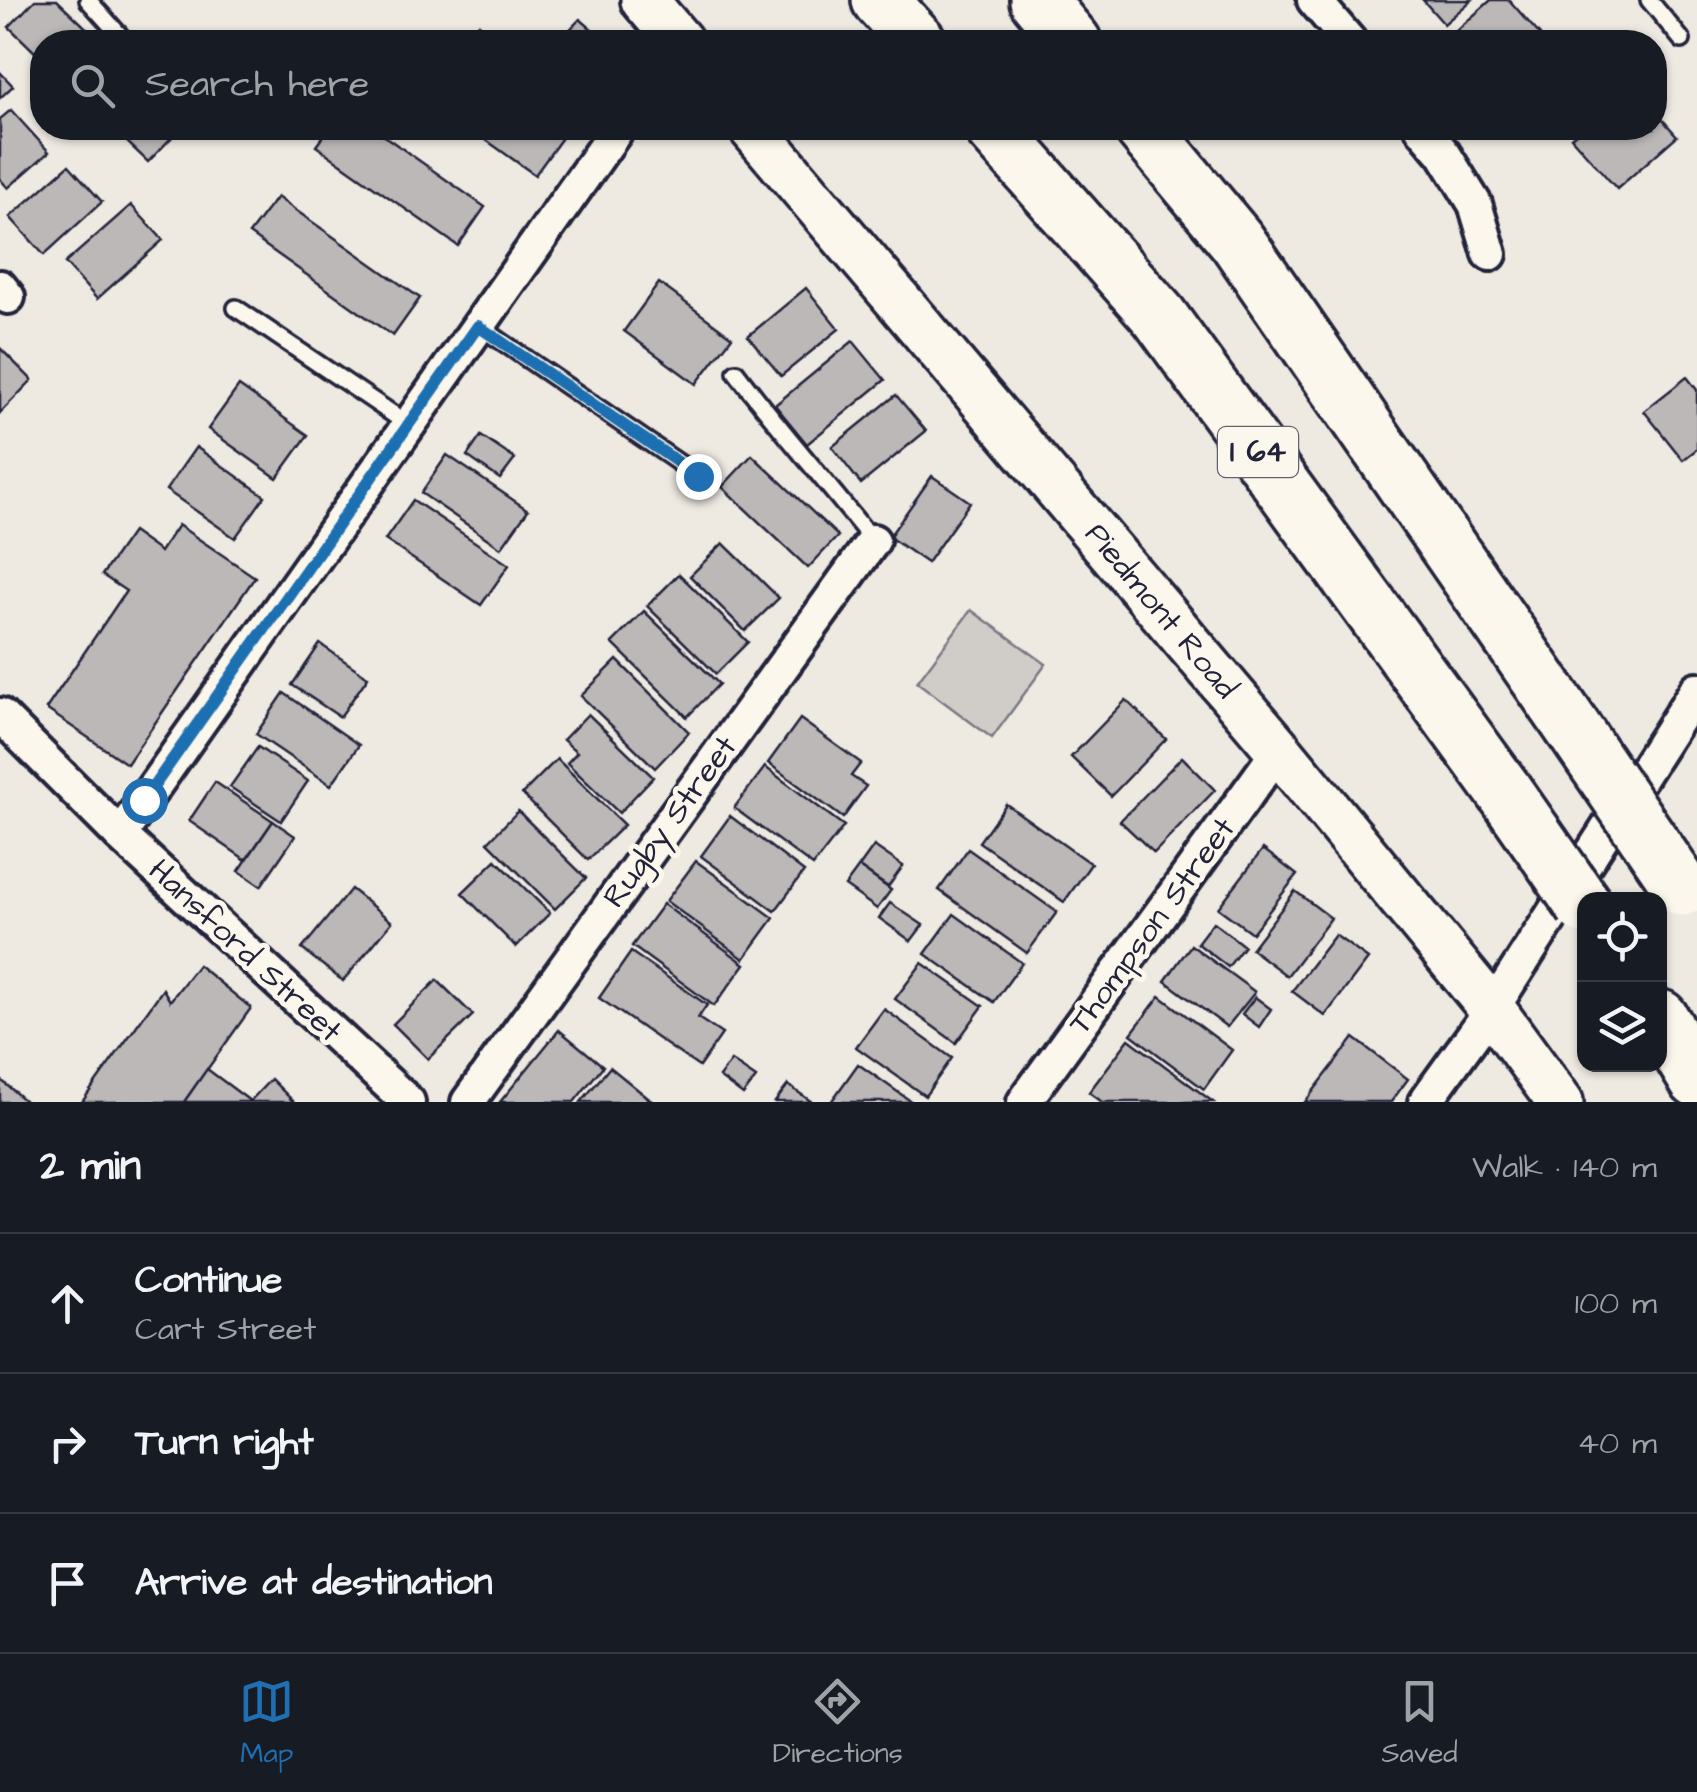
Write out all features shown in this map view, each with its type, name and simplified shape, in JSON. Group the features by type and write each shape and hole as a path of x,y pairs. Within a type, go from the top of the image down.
{"highway":[{"path":"880,0 907,30"},
{"path":"1038,0 1063,30"},
{"name":"I 64","path":"1004,140 1159,316 1577,896"},
{"path":"1153,140 1237,241 1690,899"},
{"path":"1667,1030 1697,1080"}],"street":[{"path":"644,0 669,30"},
{"path":"1314,0 1340,30"},
{"path":"120,835 610,140"},
{"name":"Piedmont Road","path":"762,140 1492,1008 1560,1102"},
{"path":"1432,140 1475,204 1490,254"},
{"name":"Rugby Street","path":"468,1102 872,541"},
{"path":"1424,1102 1492,1008 1697,689"},
{"name":"Hansford Street","path":"0,714 120,835 408,1102"},
{"name":"Thompson Street","path":"1024,1102 1278,750"}],"lane":[{"path":"88,0 115,30"},
{"path":"1649,0 1682,40"},
{"path":"236,308 409,425"},
{"path":"478,326 698,476"},
{"path":"736,372 872,541"}],"shaded area":[{"path":"971,610 1046,664 992,738 917,682"}],"building":[{"path":"35,0 57,0 88,30 30,30 30,47 9,27"},
{"path":"1423,0 1472,0 1444,24"},
{"path":"1491,0 1509,0 1536,30 1457,30"},
{"path":"580,19 593,30 569,30"},
{"path":"0,72 13,86 0,98"},
{"path":"11,110 30,131 30,140 38,140 49,152 8,188 0,179 0,119"},
{"path":"1667,125 1677,136 1617,189 1574,140 1667,140"},
{"path":"125,140 169,140 148,162"},
{"path":"320,140 390,140 485,207 458,246 316,146"},
{"path":"486,140 560,140 535,175"},
{"path":"69,165 102,202 44,255 10,217"},
{"path":"277,197 420,298 393,336 249,234"},
{"path":"131,205 163,240 97,299 65,263"},
{"path":"659,283 732,337 696,384 624,331"},
{"path":"806,288 839,329 781,376 748,336"},
{"path":"853,341 885,380 807,444 775,405"},
{"path":"0,348 32,380 0,413"},
{"path":"1687,377 1697,390 1697,449 1683,460 1644,411"},
{"path":"239,386 308,435 277,478 208,429"},
{"path":"896,395 926,431 861,484 832,447"},
{"path":"481,436 515,459 500,479 467,456"},
{"path":"196,447 265,496 235,538 166,490"},
{"path":"447,455 528,510 501,548 421,493"},
{"path":"752,455 838,536 808,568 722,487"},
{"path":"932,476 970,502 927,563 889,537"},
{"path":"413,500 509,565 481,605 385,540"},
{"path":"178,525 255,577 127,764 46,709 126,591 102,575 132,532 160,552"},
{"path":"723,543 779,598 745,631 690,576"},
{"path":"679,574 748,642 716,674 647,606"},
{"path":"644,611 719,684 687,717 612,643"},
{"path":"320,644 368,677 340,717 292,685"},
{"path":"617,660 689,732 655,768 581,696"},
{"path":"284,693 359,745 331,785 256,734"},
{"path":"1126,700 1166,739 1111,796 1071,757"},
{"path":"588,714 653,777 619,813 567,763 577,752 563,740"},
{"path":"800,719 861,763 851,776 866,786 843,818 768,763"},
{"path":"258,747 308,781 281,821 230,787"},
{"path":"1182,757 1215,790 1154,853 1120,821"},
{"path":"557,759 624,825 588,860 522,794"},
{"path":"765,767 844,826 813,866 734,808"},
{"path":"215,782 273,821 246,860 189,821"},
{"path":"1006,804 1091,864 1064,902 979,842"},
{"path":"518,811 586,878 555,909 488,842"},
{"path":"730,816 804,872 775,911 701,856"},
{"path":"273,821 295,836 261,886 239,871"},
{"path":"874,846 903,866 888,887 859,867"},
{"path":"968,849 1057,912 1027,953 939,890"},
{"path":"1263,849 1297,875 1252,933 1218,908"},
{"path":"496,860 550,913 516,947 462,893"},
{"path":"696,861 774,918 744,959 666,901"},
{"path":"859,867 891,890 877,909 845,886"},
{"path":"351,889 392,922 343,981 302,949"},
{"path":"1295,891 1331,918 1287,976 1251,949"},
{"path":"890,903 923,925 911,941 879,918"},
{"path":"663,904 745,964 714,1006 632,946"},
{"path":"954,914 1022,963 994,1002 925,954"},
{"path":"1213,922 1244,946 1228,967 1197,943"},
{"path":"1335,935 1368,959 1325,1016 1292,991"},
{"path":"1191,945 1255,992 1227,1027 1165,981"},
{"path":"631,952 707,1005 698,1018 722,1034 699,1067 599,998"},
{"path":"922,963 983,1006 956,1043 895,999"},
{"path":"198,965 251,1008 184,1102 82,1102 163,989 170,1001"},
{"path":"437,980 473,1015 428,1059 393,1024"},
{"path":"1160,996 1232,1050 1204,1089 1131,1034"},
{"path":"1255,997 1271,1009 1259,1027 1242,1014"},
{"path":"884,1009 952,1058 925,1096 856,1047"},
{"path":"559,1030 603,1066 574,1102 500,1102"},
{"path":"1354,1038 1408,1079 1391,1102 1305,1102"},
{"path":"1129,1039 1213,1102 1102,1102 1089,1092"},
{"path":"731,1061 756,1078 743,1095 719,1077"},
{"path":"858,1064 912,1102 831,1102"},
{"path":"610,1067 653,1102 581,1102"},
{"path":"207,1069 250,1101 271,1079 294,1102 184,1102"},
{"path":"0,1079 26,1102 0,1102"},
{"path":"788,1085 812,1102 775,1102"}],"route":[{"path":"144,800 478,326 698,476"}]}
